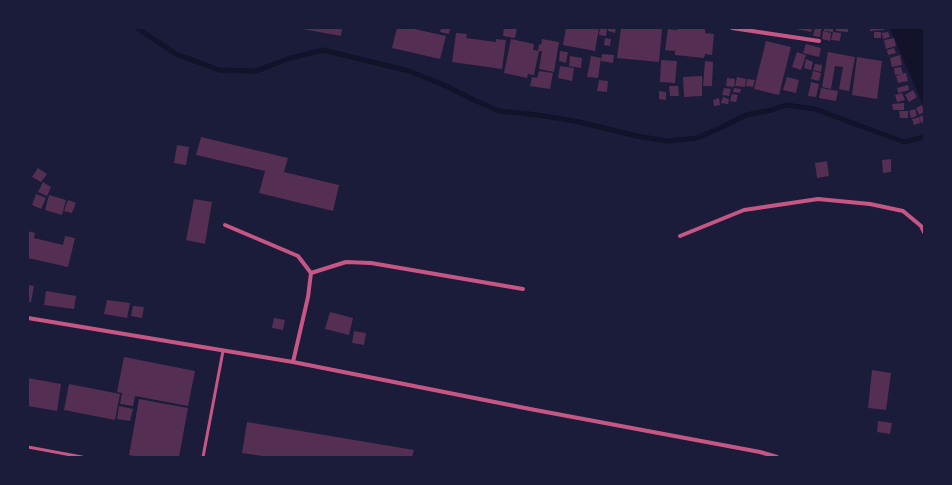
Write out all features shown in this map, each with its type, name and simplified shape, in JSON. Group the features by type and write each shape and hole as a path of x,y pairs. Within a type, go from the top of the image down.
{"street":[{"path":"732,28 819,41"},
{"path":"680,236 744,210 818,199 870,204 903,211 921,226 924,232"},
{"path":"225,225 298,256 310,273 308,297 293,362"},
{"path":"310,273 346,262 370,263 523,289"},
{"path":"28,318 293,362 760,452 777,457"}],"lane":[{"path":"203,457 223,351"},
{"path":"28,447 82,457"}],"shaded area":[{"path":"890,28 924,28 924,107 899,49"}],"building":[{"path":"297,28 342,28 341,36"},
{"path":"397,28 410,28 446,36 440,59 392,48"},
{"path":"441,28 450,28 449,34 440,32"},
{"path":"504,28 517,28 515,38 503,36"},
{"path":"566,28 599,28 595,51 563,45"},
{"path":"600,28 607,29 606,36 599,35"},
{"path":"608,28 616,28 615,33 608,31"},
{"path":"621,28 662,29 659,62 617,58"},
{"path":"678,28 705,29 705,33 714,34 712,55 705,54 704,58 675,55 675,51 665,50 668,29 677,30"},
{"path":"796,28 812,28 811,32"},
{"path":"815,28 822,28 820,37 813,36"},
{"path":"824,28 833,28 833,32 824,31"},
{"path":"837,28 848,28 848,32 836,31"},
{"path":"870,28 884,28 884,30 870,31"},
{"path":"823,31 831,33 830,41 822,39"},
{"path":"833,32 841,33 840,41 831,40"},
{"path":"874,32 881,32 881,38 874,38"},
{"path":"888,32 890,37 883,39 882,33"},
{"path":"456,33 467,34 466,38 496,42 496,39 506,40 502,69 452,62"},
{"path":"605,38 611,39 610,46 604,45"},
{"path":"894,38 896,46 886,49 884,40"},
{"path":"511,39 534,44 533,50 539,51 534,75 528,74 527,78 504,73"},
{"path":"542,39 559,42 554,72 539,69 542,51 538,51 539,44 541,45"},
{"path":"766,41 791,47 779,95 754,89"},
{"path":"806,44 821,48 819,57 803,53"},
{"path":"894,48 896,53 888,55 887,50"},
{"path":"560,51 568,52 566,63 559,61"},
{"path":"797,52 806,55 801,70 792,67"},
{"path":"828,52 855,57 849,91 839,89 843,67 835,66 831,89 822,87"},
{"path":"602,54 614,55 613,63 601,61"},
{"path":"900,55 902,65 892,67 890,58"},
{"path":"570,56 582,58 581,68 569,66"},
{"path":"591,56 601,58 598,78 587,77"},
{"path":"857,57 882,61 877,99 852,95"},
{"path":"806,59 813,62 811,70 804,68"},
{"path":"661,60 677,61 675,83 660,82"},
{"path":"705,61 713,62 712,86 703,86"},
{"path":"815,64 822,65 821,72 813,70"},
{"path":"560,66 574,68 572,81 558,78"},
{"path":"901,67 903,74 895,75 894,68"},
{"path":"539,71 553,73 550,89 530,86 532,77 537,78"},
{"path":"813,71 821,73 819,81 811,79"},
{"path":"906,73 908,81 898,83 896,76"},
{"path":"702,76 702,96 684,97 683,77"},
{"path":"737,77 746,79 745,87 735,86"},
{"path":"787,77 799,80 796,93 783,90"},
{"path":"727,78 735,79 734,87 726,86"},
{"path":"747,79 755,80 753,87 746,86"},
{"path":"599,80 608,81 607,92 597,91"},
{"path":"811,82 819,84 816,97 808,96"},
{"path":"908,85 909,90 898,93 897,88"},
{"path":"669,86 678,86 679,96 670,96"},
{"path":"724,88 731,89 729,96 722,95"},
{"path":"734,88 741,89 740,93 733,92"},
{"path":"821,88 838,91 836,101 819,98"},
{"path":"913,90 917,97 909,102 905,95"},
{"path":"659,91 666,92 666,100 659,99"},
{"path":"902,93 905,100 897,102 895,95"},
{"path":"732,94 738,95 736,102 730,101"},
{"path":"723,97 729,99 728,104 721,103"},
{"path":"719,98 720,105 714,106 713,100"},
{"path":"904,103 904,110 893,110 892,104"},
{"path":"922,105 924,112 919,115 916,108"},
{"path":"915,109 917,116 911,118 909,111"},
{"path":"899,111 908,111 908,118 900,118"},
{"path":"924,115 924,122 921,123 919,117"},
{"path":"919,117 920,123 914,125 912,119"},
{"path":"201,137 288,158 284,172 339,185 333,211 259,193 265,171 196,155"},
{"path":"177,145 189,147 186,165 174,163"},
{"path":"891,159 891,172 883,173 882,160"},
{"path":"827,161 829,176 817,178 815,163"},
{"path":"38,168 47,174 41,182 32,177"},
{"path":"43,182 51,187 47,196 38,192"},
{"path":"36,194 46,198 41,209 32,205"},
{"path":"49,195 66,200 62,215 45,210"},
{"path":"194,199 212,202 205,244 186,240"},
{"path":"68,200 76,203 72,213 64,211"},
{"path":"28,231 35,233 34,238 63,245 65,236 75,238 68,267 28,258"},
{"path":"28,285 34,286 31,302 28,302"},
{"path":"46,291 76,296 74,309 44,305"},
{"path":"107,300 130,303 127,318 104,314"},
{"path":"133,306 144,307 142,318 131,316"},
{"path":"330,312 353,318 349,335 325,329"},
{"path":"274,318 285,320 283,330 272,328"},
{"path":"354,331 366,333 364,345 352,343"},
{"path":"124,357 195,371 188,406 135,396 133,406 120,404 122,393 117,392"},
{"path":"872,370 891,373 886,410 868,408"},
{"path":"28,378 61,384 57,411 28,406"},
{"path":"69,384 120,394 115,420 64,410"},
{"path":"139,399 188,408 179,457 139,457 129,455"},
{"path":"119,406 133,409 130,421 117,419"},
{"path":"878,421 892,423 890,434 877,432"},
{"path":"247,422 414,450 412,457 269,457 242,453"}],"waterway":[{"path":"137,28 176,54 219,70 256,71 287,59 323,50 409,71 444,85 499,111 575,121 637,136 667,141 697,138 746,115 772,110 786,105 815,109 904,142 924,137"}]}
